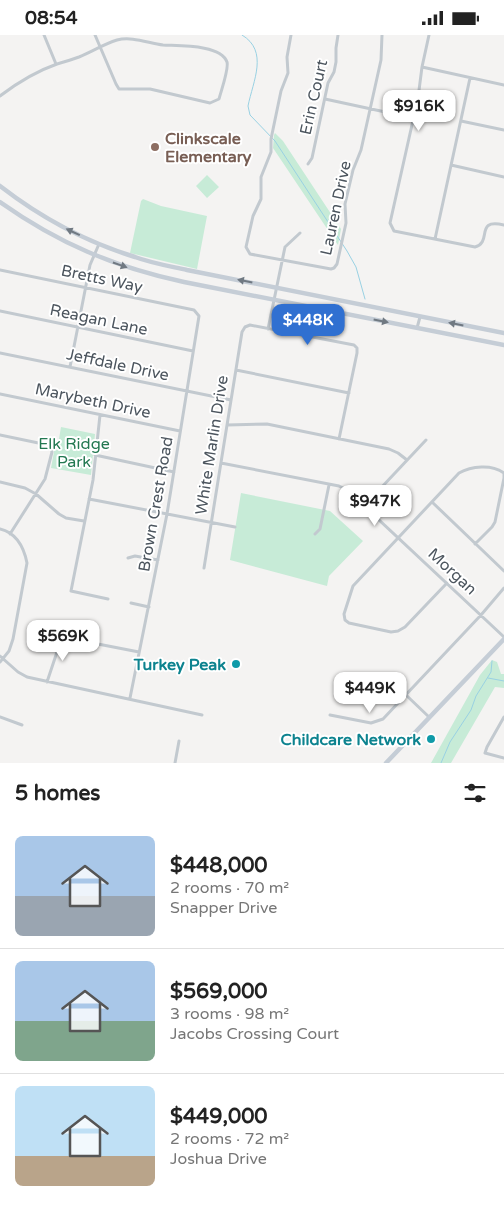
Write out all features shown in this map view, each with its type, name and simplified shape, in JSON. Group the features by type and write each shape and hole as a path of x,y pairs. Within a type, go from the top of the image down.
{"main road":[{"path":"0,186 47,219 99,244 143,260 504,333"},
{"path":"0,202 60,240 93,255 156,276 504,345"},
{"path":"386,763 504,638"}],"street":[{"path":"44,35 56,64"},
{"path":"0,96 17,84 56,64 67,61 100,48 118,40 129,39 164,45 179,44 212,50 226,61 227,65 219,99 210,103 150,89 119,89 100,48 95,35"},
{"path":"281,260 250,254 246,247 251,225 261,199 261,177 271,152 271,139 281,91 288,73 287,57 291,35"},
{"name":"Erin Court","path":"308,164 312,158 328,83 334,72 338,35"},
{"name":"Lauren Drive","path":"281,260 334,268 346,223 345,204 353,170 361,151 381,60 382,35"},
{"path":"429,35 390,223 391,228 394,231 475,247 479,246 482,242 486,227 490,223 504,225"},
{"path":"422,67 504,85"},
{"path":"435,239 470,78"},
{"path":"324,99 413,118"},
{"path":"460,121 504,130"},
{"path":"451,165 504,177"},
{"path":"300,233 285,247 268,329 354,345 357,348 358,353 339,439"},
{"path":"70,367 93,255 99,244"},
{"name":"Bretts Way","path":"0,270 198,312"},
{"name":"Reagan Lane","path":"0,311 193,351"},
{"name":"Brown Crest Road","path":"130,698 167,514 199,316 198,312"},
{"path":"417,328 420,317"},
{"name":"White Marlin Drive","path":"204,567 242,331 250,325 268,329"},
{"name":"Jeffdale Drive","path":"0,353 231,400"},
{"path":"236,370 349,393"},
{"name":"Marybeth Drive","path":"0,394 180,431"},
{"path":"100,415 94,480 71,591 108,599"},
{"path":"227,425 267,424 389,449 407,460"},
{"path":"0,435 48,445 52,452 47,474 10,534"},
{"path":"364,506 426,440"},
{"path":"96,455 174,472"},
{"name":"Morgan","path":"221,463 339,486 346,490 399,537 504,638"},
{"path":"447,583 405,627 398,631 391,632 349,623 345,620 344,614 353,586 459,473 476,466 500,471 504,473 504,478 495,521 492,527 475,544"},
{"path":"0,482 24,488 36,494 66,518 84,521"},
{"path":"315,534 320,529 329,485"},
{"path":"89,499 235,527"},
{"path":"432,503 504,571"},
{"path":"0,529 20,542 27,563 13,639 9,651 0,662"},
{"path":"128,558 135,556 158,560"},
{"path":"330,715 371,723 383,719 504,588"},
{"path":"131,603 149,607"},
{"path":"47,682 62,637 139,652"},
{"path":"0,656 18,672 27,677 202,715"},
{"path":"406,695 430,717"},
{"path":"0,717 22,725"},
{"path":"504,717 485,753 504,758"},
{"path":"175,763 179,741"}],"green space":[{"path":"275,133 283,141 341,229 338,245 273,148"},
{"path":"207,175 219,187 207,198 196,186"},
{"path":"143,199 161,206 207,216 197,269 130,253"},
{"name":"Elk Ridge Park","path":"61,427 95,434 91,475 51,468 54,452 53,446 59,439"},
{"path":"241,493 330,511 363,541 329,576 327,586 230,560"},
{"path":"492,660 497,662 501,674 504,674 504,688 495,687 451,763 431,763 480,675"}],"waterway":[{"path":"242,35 255,49 257,58 257,67 248,106 250,115 275,141 347,251 356,267 365,299"},
{"path":"441,763 450,742 471,710 476,696 491,672 492,661"},
{"path":"488,678 504,681"}],"place":[{"name":"Clinkscale Elementary","path":"155,147"},
{"name":"Turkey Peak","path":"236,664"},
{"name":"Childcare Network","path":"431,739"}]}
